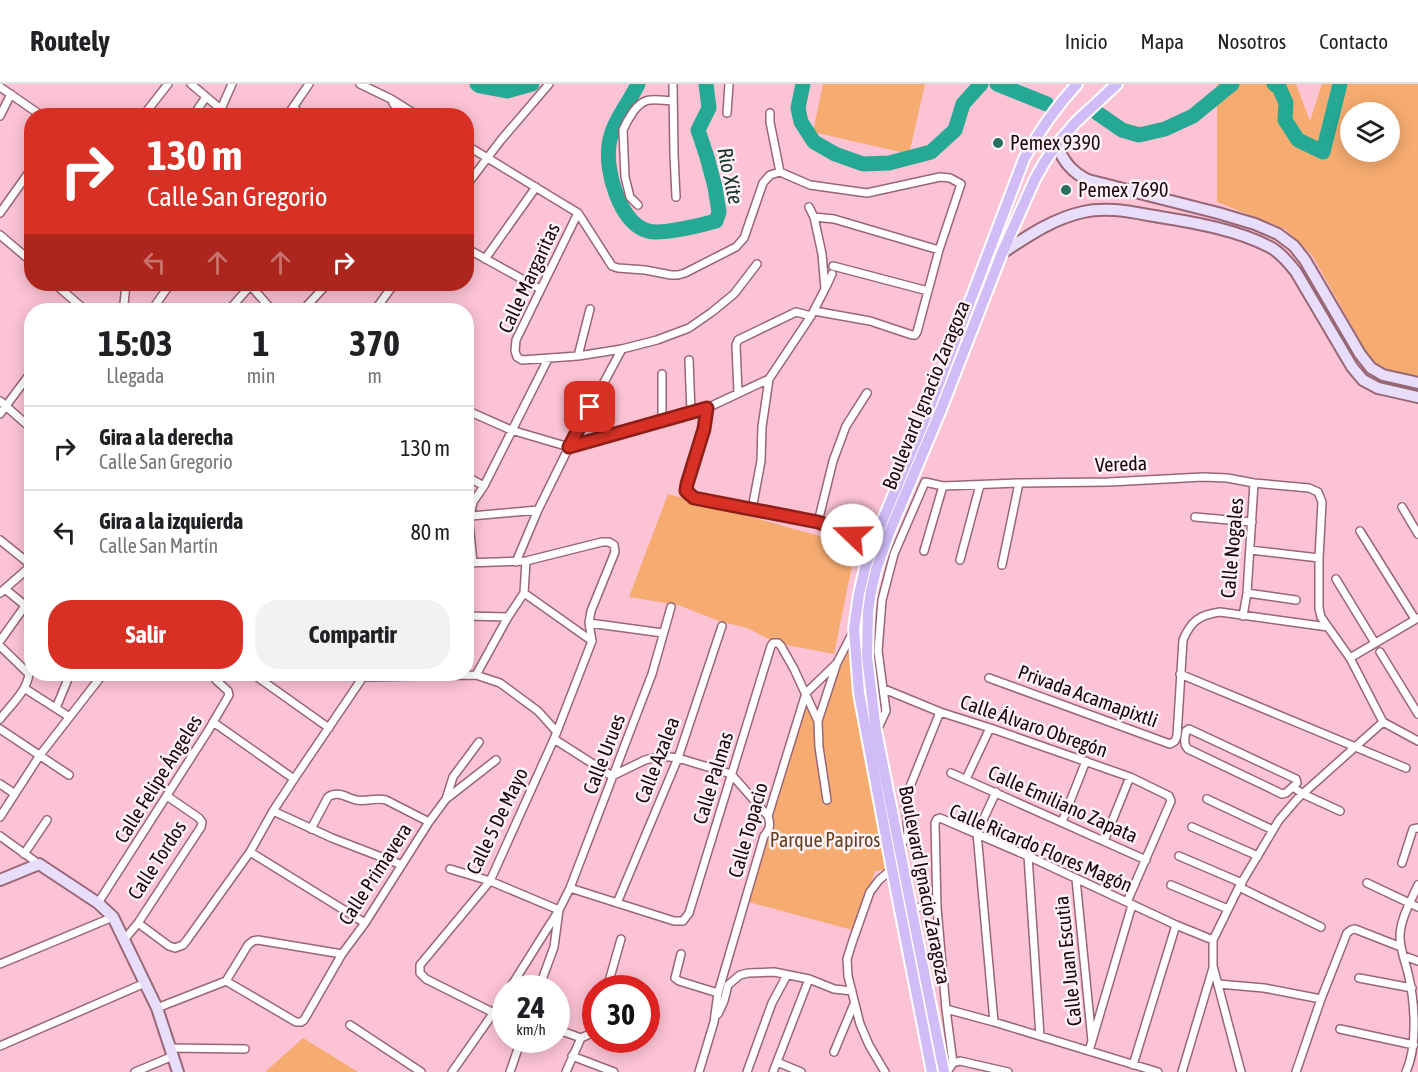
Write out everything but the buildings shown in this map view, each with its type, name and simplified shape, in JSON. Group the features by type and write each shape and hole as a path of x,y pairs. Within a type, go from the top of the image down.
{"main road":[{"name":"Boulevard Ignacio Zaragoza","path":"932,1072 859,693 854,629 859,594 877,534 928,412 1024,159 1048,118 1077,84"},
{"name":"Boulevard Ignacio Zaragoza","path":"946,1072 910,907 876,731 867,657 871,591 889,533 940,412 1002,253 1035,179 1056,145 1101,97 1117,84"}],"street":[{"path":"149,108 168,84"},
{"path":"191,84 219,108"},
{"path":"226,108 232,84"},
{"path":"293,107 309,84"},
{"path":"360,84 405,108"},
{"path":"474,175 549,84"},
{"path":"673,84 676,197"},
{"path":"727,113 729,84"},
{"path":"0,87 31,108"},
{"path":"0,116 11,94"},
{"path":"198,108 206,97"},
{"path":"391,99 397,108"},
{"path":"638,205 630,197 625,177 624,130 626,123 639,104 645,100 673,101"},
{"path":"770,114 780,172"},
{"path":"1056,145 1069,167 1088,180 1218,213 1255,224 1278,234 1294,246 1305,260 1360,354 1371,368 1383,375 1418,383"},
{"path":"474,150 578,213 612,266 671,275 685,273 726,253 741,242 764,183 770,175 780,172 810,186 857,192 940,177 950,178 961,184 939,250 915,335 870,321 796,312 738,340 736,345 738,393"},
{"path":"0,213 24,179"},
{"path":"485,258 536,187"},
{"path":"809,207 814,217 822,254 825,289"},
{"path":"1002,253 1039,229 1061,218 1086,211 1131,212 1212,227 1252,239 1272,249 1296,272 1352,367 1363,380 1378,388 1418,397"},
{"name":"Calle Margaritas","path":"548,359 522,360 517,357 515,351 516,340 578,213"},
{"path":"814,217 834,219 939,250"},
{"path":"0,235 24,255"},
{"path":"474,252 540,289"},
{"path":"474,501 484,486 548,359 622,349 657,340 689,328 734,294 756,264"},
{"path":"752,509 762,461 762,427 769,379 812,314 832,270 928,291"},
{"path":"62,291 74,303"},
{"path":"235,303 245,291"},
{"path":"256,291 266,303"},
{"path":"309,303 318,291"},
{"path":"578,356 590,309"},
{"path":"516,562 569,447 622,349"},
{"path":"689,360 691,412"},
{"path":"662,374 662,420"},
{"path":"474,413 512,430 569,447 707,408 769,379"},
{"path":"0,414 3,403 24,380"},
{"path":"818,522 832,461 846,426 867,393"},
{"path":"3,403 24,422"},
{"path":"707,408 704,429 687,484 686,491 694,498 818,522 858,537 877,534"},
{"name":"Vereda","path":"884,689 878,651 882,600 894,554 925,482 943,486 1203,477 1309,488 1318,492 1322,502 1319,558"},
{"path":"474,481 484,486"},
{"path":"1002,565 1019,483"},
{"name":"Calle Nogales","path":"1243,616 1247,594 1254,483"},
{"path":"960,560 980,485"},
{"path":"924,550 943,486"},
{"path":"1402,507 1418,534"},
{"path":"474,516 538,510"},
{"path":"1195,517 1252,522"},
{"path":"1350,658 1417,619 1360,531"},
{"path":"0,540 24,559"},
{"path":"474,563 526,561 609,542 614,545 615,552 591,611 590,623 663,633"},
{"path":"1250,550 1319,558 1321,617 1350,658 1383,722 1418,741"},
{"path":"526,561 524,593 476,675 500,683 538,711 555,735 612,776 645,760 661,756 678,758 731,774 768,816"},
{"path":"24,572 3,591 24,605"},
{"path":"1336,579 1375,643"},
{"path":"524,593 592,641"},
{"path":"1247,594 1296,600"},
{"name":"Calle Urues","path":"518,975 559,910 570,888 652,674 671,607"},
{"name":"Calle Nogales","path":"1180,674 1183,640 1188,628 1196,620 1208,614 1220,612 1328,627"},
{"path":"24,613 0,644 24,669"},
{"path":"474,616 508,617"},
{"name":"Calle 5 De Mayo","path":"492,1012 426,979 420,973 420,965 490,881 555,735 592,641 590,623"},
{"name":"Calle Azalea","path":"617,903 678,758 722,626"},
{"path":"827,800 819,747 818,721 837,663 854,629"},
{"name":"Calle Palmas","path":"617,903 674,921 683,921 689,913 773,643 776,642 781,646 806,693"},
{"path":"1380,652 1418,714"},
{"path":"818,721 806,693 837,663"},
{"path":"1180,674 1406,768"},
{"name":"Privada Acamapixtli","path":"989,678 1170,744 1177,736 1180,674"},
{"path":"0,719 27,681"},
{"path":"56,708 67,681"},
{"path":"0,817 40,755 97,681"},
{"name":"Calle Felipe Ángeles","path":"98,903 229,695 228,691 217,681"},
{"path":"263,681 329,728"},
{"path":"360,681 294,779 250,852 365,923"},
{"path":"24,688 69,717"},
{"path":"876,731 885,714 884,689"},
{"name":"Calle Álvaro Obregón","path":"884,689 940,712 1130,777 1169,796 1171,801 1146,860"},
{"name":"Calle Topacio","path":"714,1022 722,976 764,836 769,830 768,816 806,693"},
{"path":"900,847 908,835 907,794 940,712"},
{"path":"1241,1072 1213,966 1213,939 1240,885 1286,811 1383,722"},
{"path":"213,723 294,779"},
{"path":"966,779 990,728"},
{"path":"0,729 69,775"},
{"path":"1189,729 1296,779 1297,783 1293,787 1284,794 1188,749 1185,746 1186,731 1189,729"},
{"path":"446,799 453,777 479,742"},
{"name":"Calle Primavera","path":"226,981 296,1022 304,1020 342,954 365,923 429,822 446,799 496,760"},
{"path":"1062,822 1086,761"},
{"name":"Calle Emiliano Zapata","path":"951,772 1146,860"},
{"path":"1104,841 1130,777"},
{"path":"0,784 15,794"},
{"path":"1293,787 1341,811"},
{"path":"994,1022 977,834 996,792"},
{"path":"311,829 328,797 336,793 363,801 379,798 386,800 429,822"},
{"name":"Calle Tordos","path":"124,940 138,923 201,827 202,822 199,818 167,796"},
{"path":"1207,799 1273,830"},
{"path":"273,812 402,865"},
{"name":"Calle Ricardo Flores Magón","path":"953,1063 937,908 935,823 937,819 940,818 1028,856 1176,925 1213,939"},
{"path":"24,854 47,820"},
{"path":"1192,827 1258,856"},
{"path":"1402,863 1413,829 1418,828"},
{"name":"Calle Tordos","path":"0,837 98,903 113,917 156,1008 178,1072"},
{"name":"Calle Tordos","path":"138,923 169,946 176,948 183,945 250,852"},
{"path":"1028,856 1040,1036"},
{"path":"1179,856 1321,927"},
{"path":"1089,1051 1130,903 1146,860"},
{"path":"0,880 39,864"},
{"path":"885,1072 869,1045 854,1004 847,959 870,892 892,868"},
{"path":"450,869 490,881 559,910"},
{"name":"Calle Juan Escutia","path":"1076,879 1092,1041"},
{"path":"1367,883 1418,907"},
{"path":"1171,885 1228,909"},
{"path":"1406,1072 1414,1066 1417,1022 1400,934 1409,904 1418,885"},
{"path":"570,888 617,903"},
{"path":"910,907 937,908"},
{"name":"Calle Urues","path":"544,975 555,946 559,910"},
{"path":"0,964 113,917"},
{"path":"1133,1065 1176,925"},
{"path":"1296,1072 1347,933 1355,929 1401,947"},
{"path":"611,975 621,939"},
{"path":"156,1008 226,981 248,945 253,941 342,954"},
{"path":"681,954 675,978 718,993"},
{"path":"1404,956 1418,961"},
{"path":"1182,1072 1213,966"},
{"path":"699,1072 728,985 740,975 774,972 809,979 834,989 852,991"},
{"path":"747,1072 772,1003 787,975"},
{"path":"1359,978 1412,988"},
{"path":"773,1072 809,979"},
{"path":"0,1046 145,983"},
{"path":"1218,984 1264,988 1321,999"},
{"path":"834,1052 854,1004"},
{"path":"946,1009 1158,1072"},
{"path":"452,1072 492,1016"},
{"path":"350,1025 421,1072"},
{"path":"1340,1029 1414,1045"},
{"path":"566,1072 581,1038 570,1034"},
{"path":"135,1072 172,1052 245,1049"},
{"path":"510,1072 517,1053"},
{"path":"572,1056 614,1072"},
{"path":"946,1072 953,1063 960,1061 1008,1072"},
{"path":"777,1062 801,1072"}],"green space":[{"path":"823,84 925,84 909,154 813,132"},
{"path":"1217,84 1296,84 1310,121 1322,84 1418,84 1418,378 1381,367 1369,357 1312,255 1285,229 1217,202"},
{"path":"668,494 856,546 834,654 787,645 747,628 719,621 678,605 629,597"},
{"name":"Parque Papiros","path":"849,648 858,710 892,869 875,871 856,931 745,901 808,699 818,720"},
{"path":"303,1038 358,1072 265,1072"}],"waterway":[{"name":"Rio Xite","path":"477,84 507,91 532,84"},
{"name":"Rio Xite","path":"638,84 617,121 611,137 608,156 609,169 622,207 638,226 654,232 682,229 716,221 719,212 715,187 698,130 709,108 706,84"},
{"name":"Rio Xite","path":"803,84 798,108 801,122 814,142 835,154 863,164 889,163 931,152 955,130 963,104 981,84"},
{"name":"Rio Xite","path":"997,84 1047,104"},
{"name":"Rio Xite","path":"1096,112 1122,130 1139,135 1165,129 1193,116 1232,84"},
{"name":"Rio Xite","path":"1274,84 1279,87 1286,103 1285,120 1298,140 1323,152 1340,84"}],"place":[{"name":"Pemex 9390","path":"998,143"},
{"name":"Pemex 7690","path":"1066,190"}],"route":[{"path":"590,407 569,447 707,408 704,429 686,491 694,498 818,522 852,535"}]}
